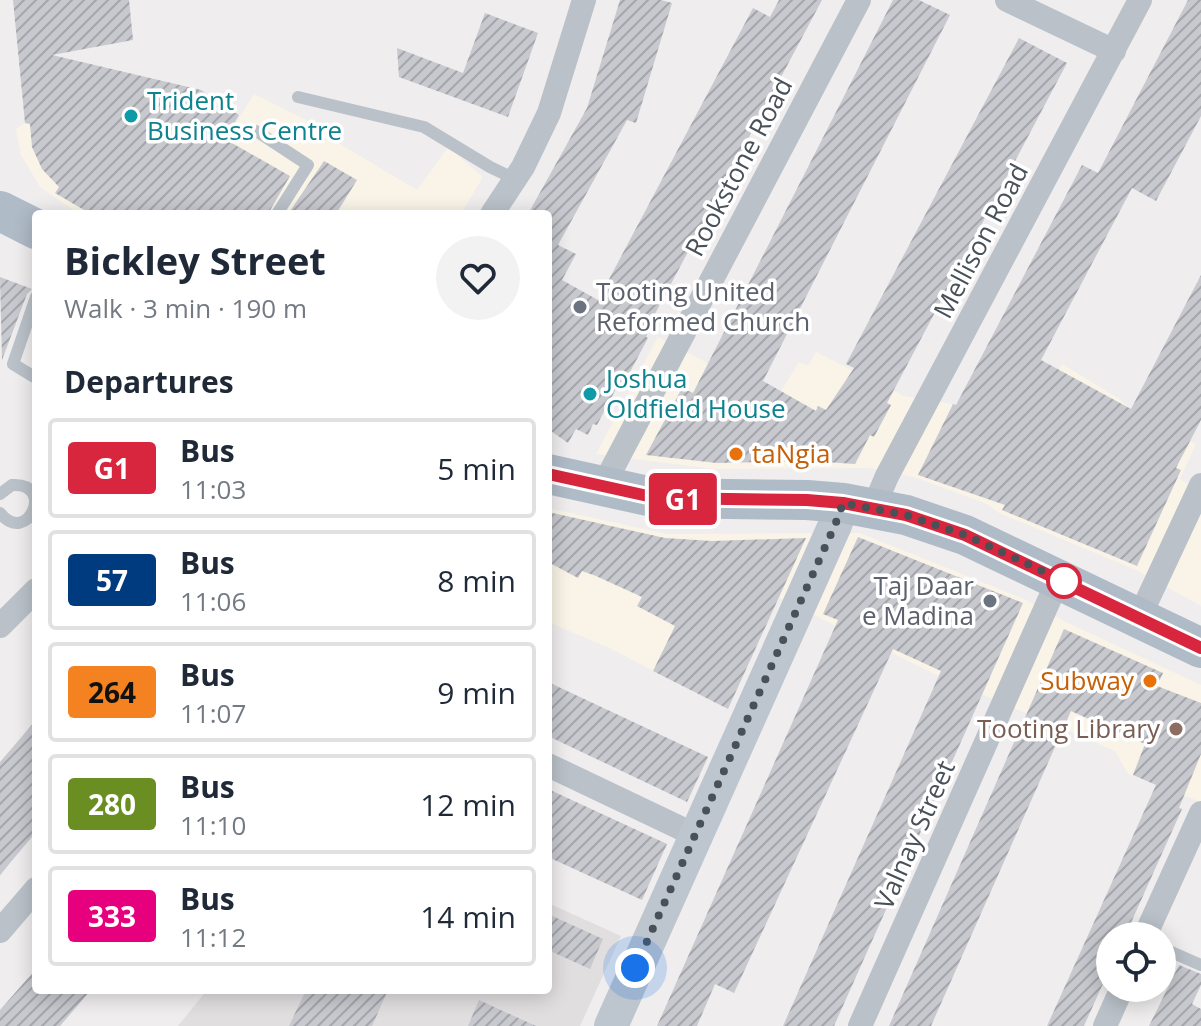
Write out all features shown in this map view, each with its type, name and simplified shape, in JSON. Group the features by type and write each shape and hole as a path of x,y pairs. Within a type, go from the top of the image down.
{"main road":[{"path":"0,211 32,227"},
{"path":"552,475 657,498 858,506 906,515 965,535 1201,648"}],"street":[{"path":"495,210 515,179 549,113 584,0"},
{"name":"Rookstone Road","path":"602,488 859,0"},
{"path":"1007,0 1114,51"},
{"name":"Mellison Road","path":"858,506 887,476 1140,0"},
{"path":"1139,618 1199,494"},
{"path":"611,1026 835,525 858,506"},
{"name":"Valnay Street","path":"860,1026 1059,578"},
{"path":"0,626 32,594"},
{"path":"552,767 695,835"},
{"path":"1151,922 1201,813"},
{"path":"0,931 32,894"},
{"path":"1105,1026 1116,1002"}],"lane":[{"path":"298,97 424,127 515,179"},
{"path":"256,131 308,165 280,210"},
{"path":"32,309 13,364 32,376"},
{"path":"0,494 12,485 32,486"},
{"path":"0,513 11,522 24,521 32,512"},
{"path":"1176,954 1201,965"}],"shaded area":[{"path":"254,94 334,134 340,144 417,190 448,147 483,177 463,210 73,210 40,187 21,155 16,129 25,123 31,124 197,186"},
{"path":"658,337 776,399 799,362 808,366 816,352 904,396 953,404 1023,438 1062,364 1118,398 1133,411 1196,444 1180,479 1201,490 1201,606 1136,570 999,513 987,504 914,477 869,468 713,469 596,454"},
{"path":"552,509 667,534 860,533 1024,599 1201,685 1201,802 1128,774 1115,751 939,676 779,598 728,709 607,647 552,624"},
{"path":"552,905 621,936 580,1026 178,1026 204,994 552,994"}],"building":[{"path":"13,0 129,0 133,40 52,55 201,90 239,115 225,139 290,176 270,210 84,210 55,193 59,187 42,169 32,147 30,124 25,123"},
{"path":"620,0 672,3 636,123 627,120 558,245 576,254 562,280 598,300 753,8 770,17 779,0 822,0 648,327 648,338 622,387 618,385 597,425 593,424 588,435 576,429 568,443 552,432 552,210 530,210 587,108"},
{"path":"893,0 919,0 950,15 763,381 816,411 818,406 826,410 854,368 846,364 1019,38 1067,63 887,403 891,405 874,437 870,435 855,464 811,461 717,463 646,455 682,388 693,393"},
{"path":"1188,0 1201,0 1201,116 1156,201 1132,188 1041,360 1131,409 1201,275 1201,420 1176,468 1181,470 1137,566 1002,510 1005,505 918,475 1082,165 1098,173"},
{"path":"485,13 538,33 508,117 399,77 397,48 463,73"},
{"path":"324,161 357,180 338,210 291,210"},
{"path":"0,277 32,289 27,294 2,360"},
{"path":"552,513 665,538 712,541 806,538 728,709 653,671 675,626 637,606 642,597 582,571 578,578 552,564"},
{"path":"858,537 1023,603 834,1026 783,1026 941,671 893,649 734,993 715,984 697,1026 657,1026 838,620 823,614"},
{"path":"1064,629 1163,673 1157,686 1201,703 1201,754 1179,808 1182,809 1131,922 1096,922 1096,999 1084,1026 1047,1026 1156,785 1133,775 1145,744 1071,711 931,1026 889,1026"},
{"path":"552,684 708,757 687,802 552,738"},
{"path":"32,725 32,837 0,875 0,762"},
{"path":"552,791 667,844 642,900 552,859"},
{"path":"552,916 603,939 590,969 552,952"},
{"path":"1179,965 1201,974 1201,985 1192,1004 1201,1009 1201,1026 1149,1026 1161,1002 1176,1002 1176,971"},
{"path":"32,974 32,994 88,994 60,1026 0,1026 0,1010"},
{"path":"304,994 386,994 372,1026 289,1026"},
{"path":"479,1000 536,1026 468,1026"}],"bus line":[{"name":"G1","path":"552,475 657,498 807,500 843,503 906,515 965,535 1201,648"}],"place":[{"name":"Trident Business Centre","path":"131,116"},
{"name":"Tooting United Reformed Church","path":"580,307"},
{"name":"Joshua Oldfield House","path":"590,394"},
{"name":"taNgia","path":"736,454"},
{"name":"Taj Daar e Madina","path":"990,601"},
{"name":"Subway","path":"1150,681"},
{"name":"Tooting Library","path":"1176,729"}],"route":[{"path":"635,968 843,503 906,515 965,535 1064,581"}]}
